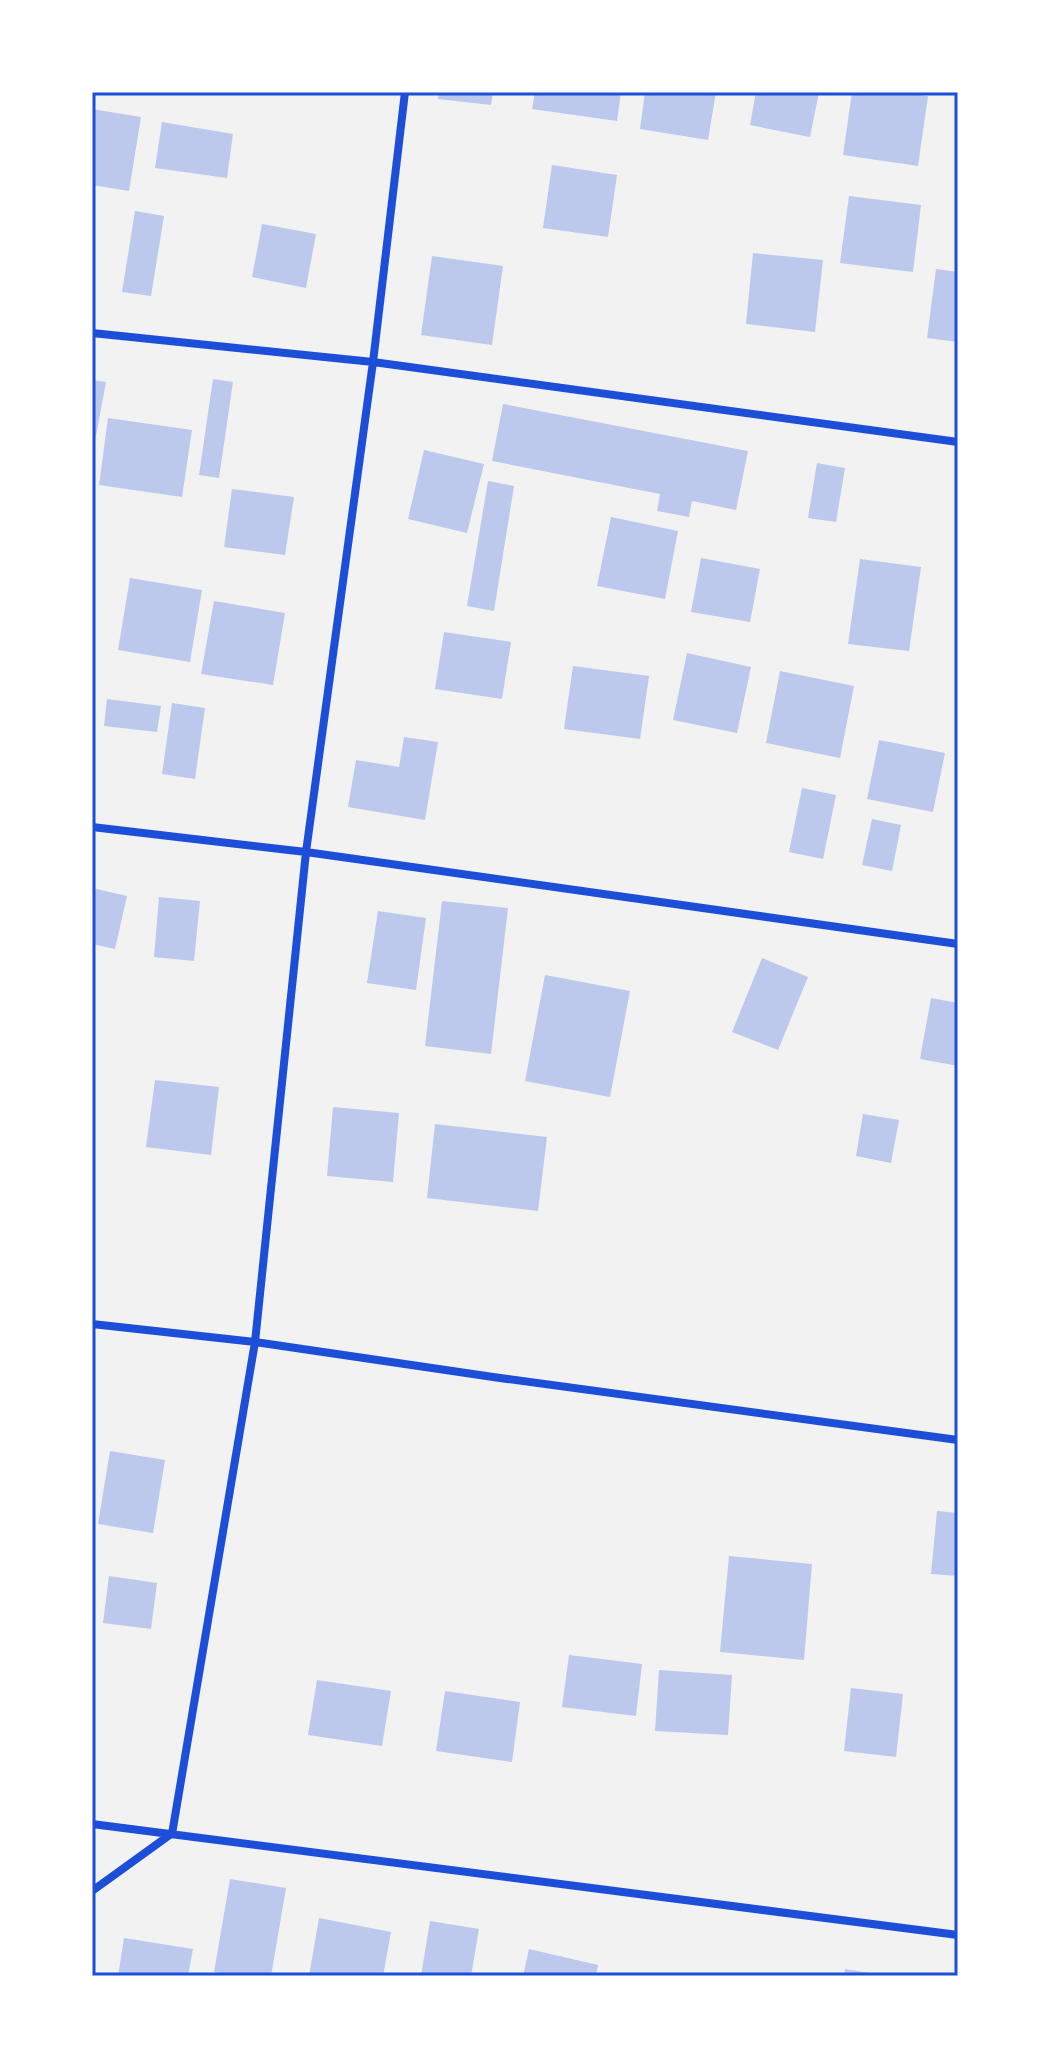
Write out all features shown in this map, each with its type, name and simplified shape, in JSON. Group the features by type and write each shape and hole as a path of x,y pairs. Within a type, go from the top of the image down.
{"street":[{"path":"92,1891 172,1834 255,1342 306,852 373,362 405,92"},
{"path":"92,333 373,362 958,442"},
{"path":"92,827 306,852 958,944"},
{"path":"92,1324 255,1342 958,1440"},
{"path":"92,1824 958,1935"}],"building":[{"path":"439,92 493,92 491,105 438,99"},
{"path":"535,92 621,92 617,121 532,109"},
{"path":"645,92 716,92 708,140 640,129"},
{"path":"756,92 819,92 810,137 750,125"},
{"path":"852,92 928,96 918,166 843,155"},
{"path":"92,109 141,117 129,191 92,185"},
{"path":"162,122 233,134 227,178 155,168"},
{"path":"552,165 617,175 608,237 543,228"},
{"path":"849,196 921,205 913,272 840,263"},
{"path":"135,211 164,216 151,296 122,292"},
{"path":"262,224 316,234 306,288 252,277"},
{"path":"753,253 823,260 815,332 746,324"},
{"path":"432,256 503,266 492,345 421,335"},
{"path":"936,269 958,272 958,342 927,338"},
{"path":"213,379 233,382 219,478 199,475"},
{"path":"92,380 106,382 95,441 92,441"},
{"path":"503,404 748,451 736,510 692,501 689,517 657,511 660,494 492,461"},
{"path":"108,418 192,430 182,497 99,485"},
{"path":"424,450 484,464 467,533 408,519"},
{"path":"817,463 845,468 836,522 808,518"},
{"path":"488,481 514,486 494,611 467,606"},
{"path":"232,489 294,497 285,555 224,547"},
{"path":"611,517 678,531 665,599 597,586"},
{"path":"701,558 760,569 750,622 691,612"},
{"path":"860,559 921,567 909,651 848,644"},
{"path":"130,578 202,590 190,662 118,650"},
{"path":"214,601 285,613 273,685 201,674"},
{"path":"444,632 511,642 502,699 435,689"},
{"path":"687,653 751,667 737,733 673,720"},
{"path":"573,666 649,676 640,739 564,729"},
{"path":"780,671 854,686 840,758 766,743"},
{"path":"107,699 161,706 157,732 104,726"},
{"path":"172,703 205,708 195,779 162,774"},
{"path":"404,737 438,742 425,820 348,807 356,760 399,767"},
{"path":"879,740 945,753 933,812 867,799"},
{"path":"802,788 836,795 823,859 789,852"},
{"path":"872,819 901,825 892,871 862,865"},
{"path":"92,888 127,896 115,949 92,944"},
{"path":"159,897 200,901 194,961 154,957"},
{"path":"442,901 508,908 491,1054 425,1046"},
{"path":"378,911 426,918 416,990 367,983"},
{"path":"762,958 808,977 778,1050 732,1032"},
{"path":"545,975 630,991 610,1097 525,1081"},
{"path":"931,998 958,1003 958,1066 920,1059"},
{"path":"155,1080 219,1087 211,1155 146,1147"},
{"path":"333,1107 399,1113 393,1182 327,1176"},
{"path":"863,1114 899,1120 891,1163 856,1156"},
{"path":"435,1124 547,1137 538,1211 427,1198"},
{"path":"110,1451 165,1460 153,1533 98,1524"},
{"path":"937,1511 958,1513 958,1576 931,1574"},
{"path":"729,1556 812,1564 804,1660 720,1652"},
{"path":"109,1576 157,1583 151,1629 103,1623"},
{"path":"569,1655 642,1664 636,1716 562,1707"},
{"path":"659,1670 732,1675 728,1735 655,1731"},
{"path":"317,1680 391,1691 382,1746 308,1735"},
{"path":"851,1688 903,1694 896,1757 844,1751"},
{"path":"445,1691 520,1702 512,1762 436,1751"},
{"path":"230,1879 286,1888 271,1976 214,1972"},
{"path":"319,1918 391,1932 383,1976 309,1976"},
{"path":"430,1921 479,1929 471,1976 421,1976"},
{"path":"124,1938 193,1949 188,1976 118,1976"},
{"path":"529,1949 598,1965 596,1976 523,1976"},
{"path":"845,1969 877,1974 877,1976 844,1976"}]}
